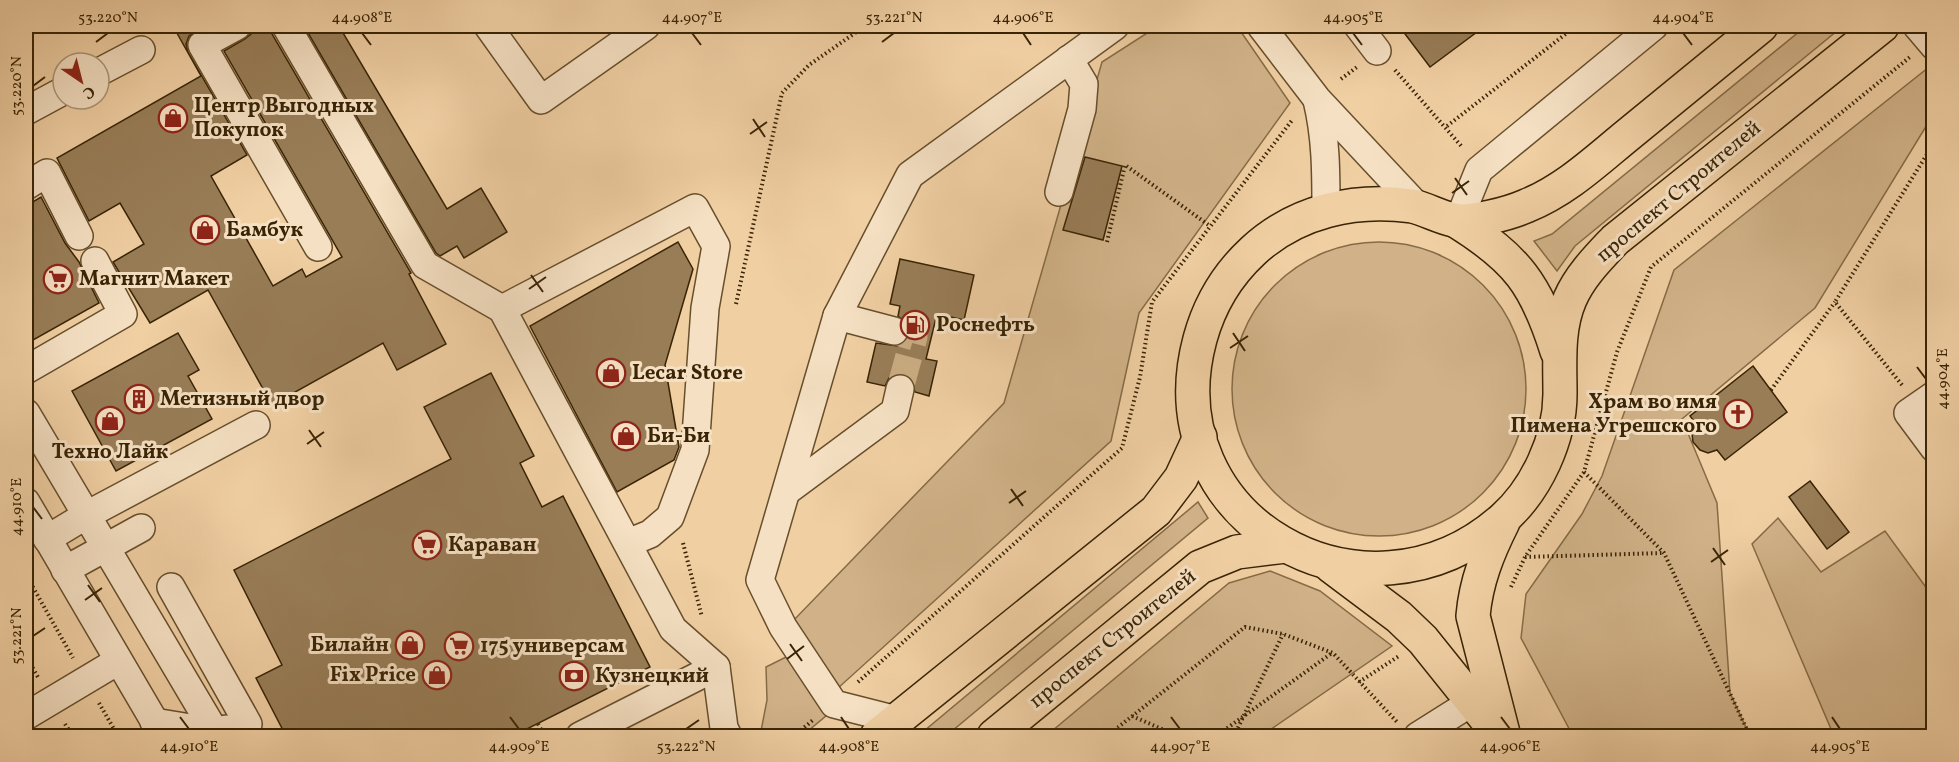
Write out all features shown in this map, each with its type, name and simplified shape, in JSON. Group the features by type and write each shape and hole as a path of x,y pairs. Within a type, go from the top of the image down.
{"main road":[{"path":"1458,222 1526,207 1564,186 1761,26"},
{"name":"проспект Строителей","path":"994,736 1200,567 1237,552 1286,546 1327,563 1376,570 1425,564 1470,545 1505,517 1533,482 1552,442 1560,398 1558,353 1569,300 1590,266 1615,240 1882,26"},
{"path":"1286,546 1257,527 1233,502 1214,474 1200,438 1193,401 1195,359 1206,319 1226,282 1262,244 1287,226 1326,210 1356,204 1387,203 1418,207 1458,222 1493,244 1523,275 1545,312 1558,353"},
{"path":"887,728 1156,511 1181,478 1200,438"},
{"path":"1502,736 1473,616 1486,555 1505,517"},
{"path":"1327,563 1399,616 1423,640 1502,736"}],"street":[{"path":"237,26 202,45 318,247"},
{"path":"286,26 425,265 502,309 673,629 716,666 724,728 728,736"},
{"path":"488,26 541,100 646,26"},
{"path":"887,728 834,704 783,627 760,580 837,316 910,175 1115,26"},
{"path":"1261,26 1317,99 1418,207"},
{"path":"1358,26 1377,51"},
{"path":"1458,222 1479,170 1654,26"},
{"path":"111,66 141,50"},
{"path":"1059,192 1083,101 1084,84 1069,59"},
{"path":"26,111 51,97"},
{"path":"1317,99 1325,149 1326,210"},
{"path":"26,186 47,174 79,236"},
{"path":"502,309 695,208 716,246 705,308 695,450 670,517 650,534 628,543"},
{"path":"26,370 123,314 95,261"},
{"path":"837,316 894,331"},
{"path":"787,491 895,411 900,389"},
{"path":"1926,400 1908,413 1934,448"},
{"path":"26,413 215,732"},
{"path":"47,539 85,516 256,425"},
{"path":"26,502 158,729 215,732 251,730 171,587"},
{"path":"65,570 104,546 141,528"},
{"path":"26,716 118,661"},
{"path":"580,736 716,666"},
{"path":"1411,733 1472,702"}],"path":[{"path":"734,314 782,93 808,65 865,26"},
{"path":"1446,127 1576,26"},
{"path":"1473,616 1502,607 1525,557 1584,472 1617,352 1651,267 1927,38"},
{"path":"1377,51 1446,127 1479,170"},
{"path":"794,736 834,704 1122,448 1140,377 1152,302 1295,116"},
{"path":"1771,390 1835,302 1934,143"},
{"path":"1107,242 1125,165 1210,226"},
{"path":"1835,302 1926,400"},
{"path":"1584,472 1664,553 1750,736"},
{"path":"685,535 682,547 704,623"},
{"path":"1525,557 1664,553"},
{"path":"1107,736 1245,627 1283,634 1333,653 1411,733"},
{"path":"1234,736 1283,634"},
{"path":"1359,682 1423,640"},
{"path":"1216,736 1333,653"},
{"path":"1132,716 1178,736"},
{"path":"538,724 545,736"}],"shaded area":[{"path":"1158,26 1237,26 1290,103 1139,313 1111,441 837,689 790,624 1004,403 1102,62"},
{"path":"1806,26 1843,26 1575,246 1557,271 1534,241 1552,234"},
{"path":"1929,67 1933,73 1933,115 1815,308 1682,419 1717,503 1730,693 1750,736 1573,736 1521,638 1526,594 1582,514 1602,476 1674,270"},
{"path":"1379,242 1408,245 1435,253 1461,267 1483,285 1501,307 1515,333 1523,360 1526,389 1523,418 1515,445 1501,471 1483,493 1461,511 1435,525 1408,533 1379,536 1350,533 1323,525 1297,511 1275,493 1257,471 1243,445 1235,418 1232,389 1235,360 1243,333 1257,307 1275,285 1297,267 1323,253 1350,245"},
{"path":"1198,502 1208,518 946,736 918,736"},
{"path":"1778,518 1821,572 1885,531 1933,597 1933,736 1834,736 1752,544"},
{"path":"1270,571 1320,591 1392,646 1261,736 1046,736 1229,583"},
{"path":"792,654 827,715 802,736 760,736 767,700 766,667"}],"building":[{"path":"173,26 205,26 189,36 186,44 188,52 247,155 211,176 273,286 302,269 306,277 342,257 224,51 251,34 253,26 270,26 272,34 411,273 409,274 446,344 397,370 383,343 272,405 208,290 150,323 113,262 144,244 120,203 89,221 57,158 201,76"},
{"path":"304,26 339,26 447,209 481,188 507,232 464,258 457,246 440,256 436,253"},
{"path":"1399,26 1485,26 1430,67"},
{"path":"1085,157 1122,166 1103,240 1063,230"},
{"name":"Магнит Макет","path":"41,197 65,243 79,262 99,303 26,344 26,206"},
{"path":"678,242 693,269 665,365 679,447 674,460 617,492 530,326"},
{"name":"Роснефть","path":"900,259 974,275 964,320 937,314 926,359 937,361 929,396 915,392 911,378 903,374 889,378 885,386 867,382 876,343 898,346 909,336 909,326 898,316 900,306 890,304"},
{"name":"Метизный двор","path":"178,333 199,370 188,376 212,419 116,471 72,391"},
{"name":"Храм во имя Пимена Угрешского","path":"1753,366 1787,412 1725,460 1717,450 1708,453 1700,450 1693,442 1692,434 1697,425 1690,416"},
{"path":"491,373 534,456 520,463 542,507 563,496 650,667 513,736 286,736 256,678 282,665 234,570 451,459 424,407"},
{"path":"1810,481 1849,532 1827,549 1789,497"}],"tunnel":[{"path":"894,331 914,337 900,389"}],"place":[{"name":"Центр Выгодных Покупок","path":"173,118"},
{"name":"Бамбук","path":"205,230"},
{"name":"Магнит Макет","path":"58,279"},
{"name":"Роснефть","path":"915,325"},
{"name":"Lecar Store","path":"611,373"},
{"name":"Метизный двор","path":"139,399"},
{"name":"Храм во имя Пимена Угрешского","path":"1738,414"},
{"name":"Техно Лайк","path":"110,421"},
{"name":"Би-Би","path":"626,436"},
{"name":"Караван","path":"427,545"},
{"name":"Билайн","path":"410,645"},
{"name":"175 универсам","path":"459,646"},
{"name":"Fix Price","path":"437,675"},
{"name":"Кузнецкий","path":"574,676"}]}
